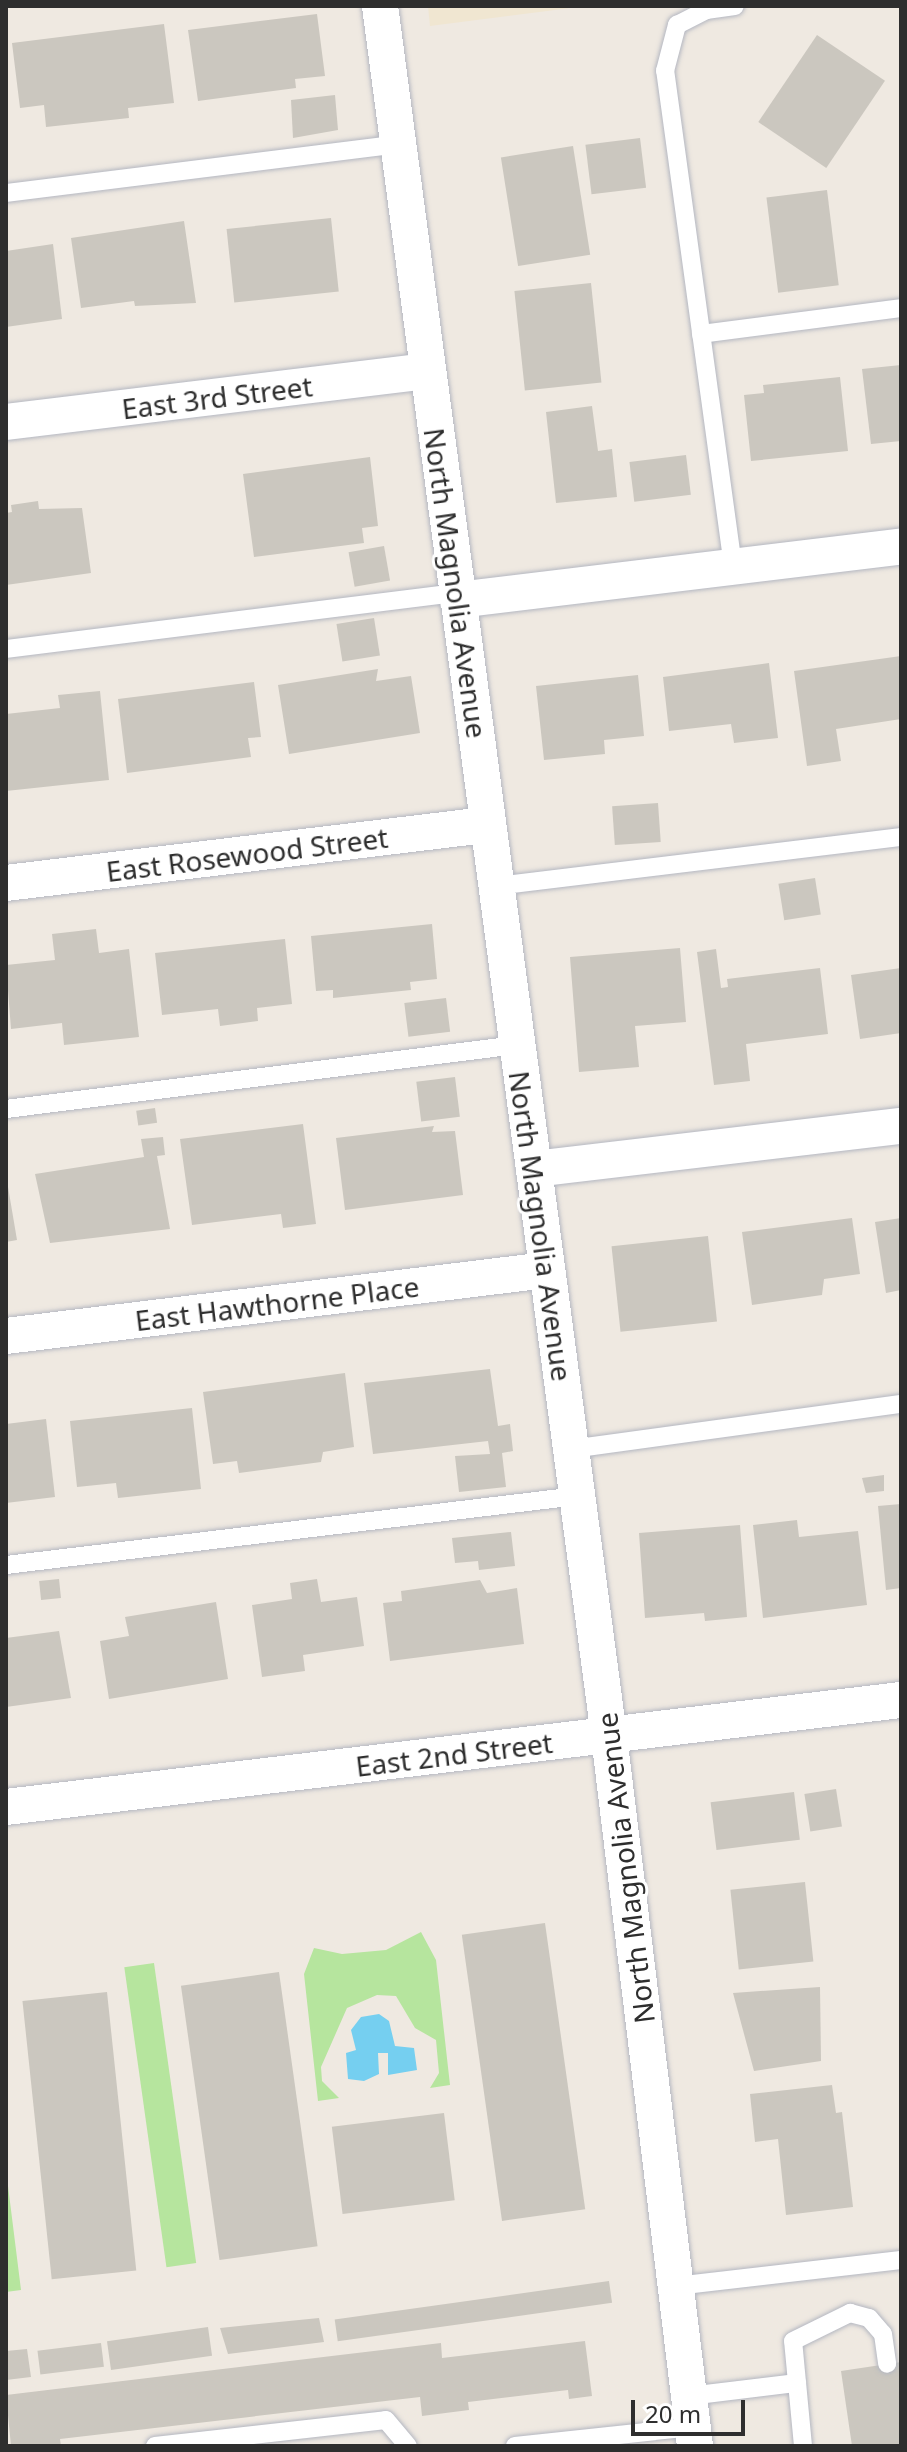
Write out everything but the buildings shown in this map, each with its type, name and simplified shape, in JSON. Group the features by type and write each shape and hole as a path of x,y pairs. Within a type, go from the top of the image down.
{"street":[{"name":"North Magnolia Avenue","path":"380,6 609,1736 693,2423"},
{"name":"East 3rd Street","path":"6,422 427,371"},
{"path":"457,596 901,546"},
{"name":"East Rosewood Street","path":"6,883 488,825"},
{"path":"534,1169 901,1126"},
{"name":"East Hawthorne Place","path":"6,1336 547,1270"},
{"name":"East 2nd Street","path":"6,1807 901,1700"}],"lane":[{"path":"733,566 665,71 677,25 706,10 735,6"},
{"path":"6,193 398,144"},
{"path":"701,334 901,308"},
{"path":"6,649 457,596"},
{"path":"496,886 901,837"},
{"path":"6,1109 517,1045"},
{"path":"571,1449 901,1404"},
{"path":"6,1565 577,1496"},
{"path":"676,2286 901,2260"},
{"path":"803,2446 793,2341 850,2313 869,2318 883,2334 887,2364"},
{"path":"515,2446 693,2423 797,2383"},
{"path":"155,2446 386,2420 408,2446"}],"shaded area":[{"path":"428,6 586,6 430,26"}],"green space":[{"path":"421,1932 436,1960 450,2085 430,2088 439,2073 436,2040 415,2028 396,1996 377,1995 347,2008 321,2067 322,2081 339,2098 318,2101 304,1974 314,1948 342,1954 386,1950"},
{"path":"154,1963 196,2263 166,2267 124,1967"},
{"path":"6,2170 21,2290 6,2292"}],"water":[{"path":"379,2014 389,2021 395,2046 414,2048 417,2070 388,2075 388,2053 378,2053 379,2074 364,2081 348,2079 346,2053 356,2050 351,2030 361,2017"}]}
